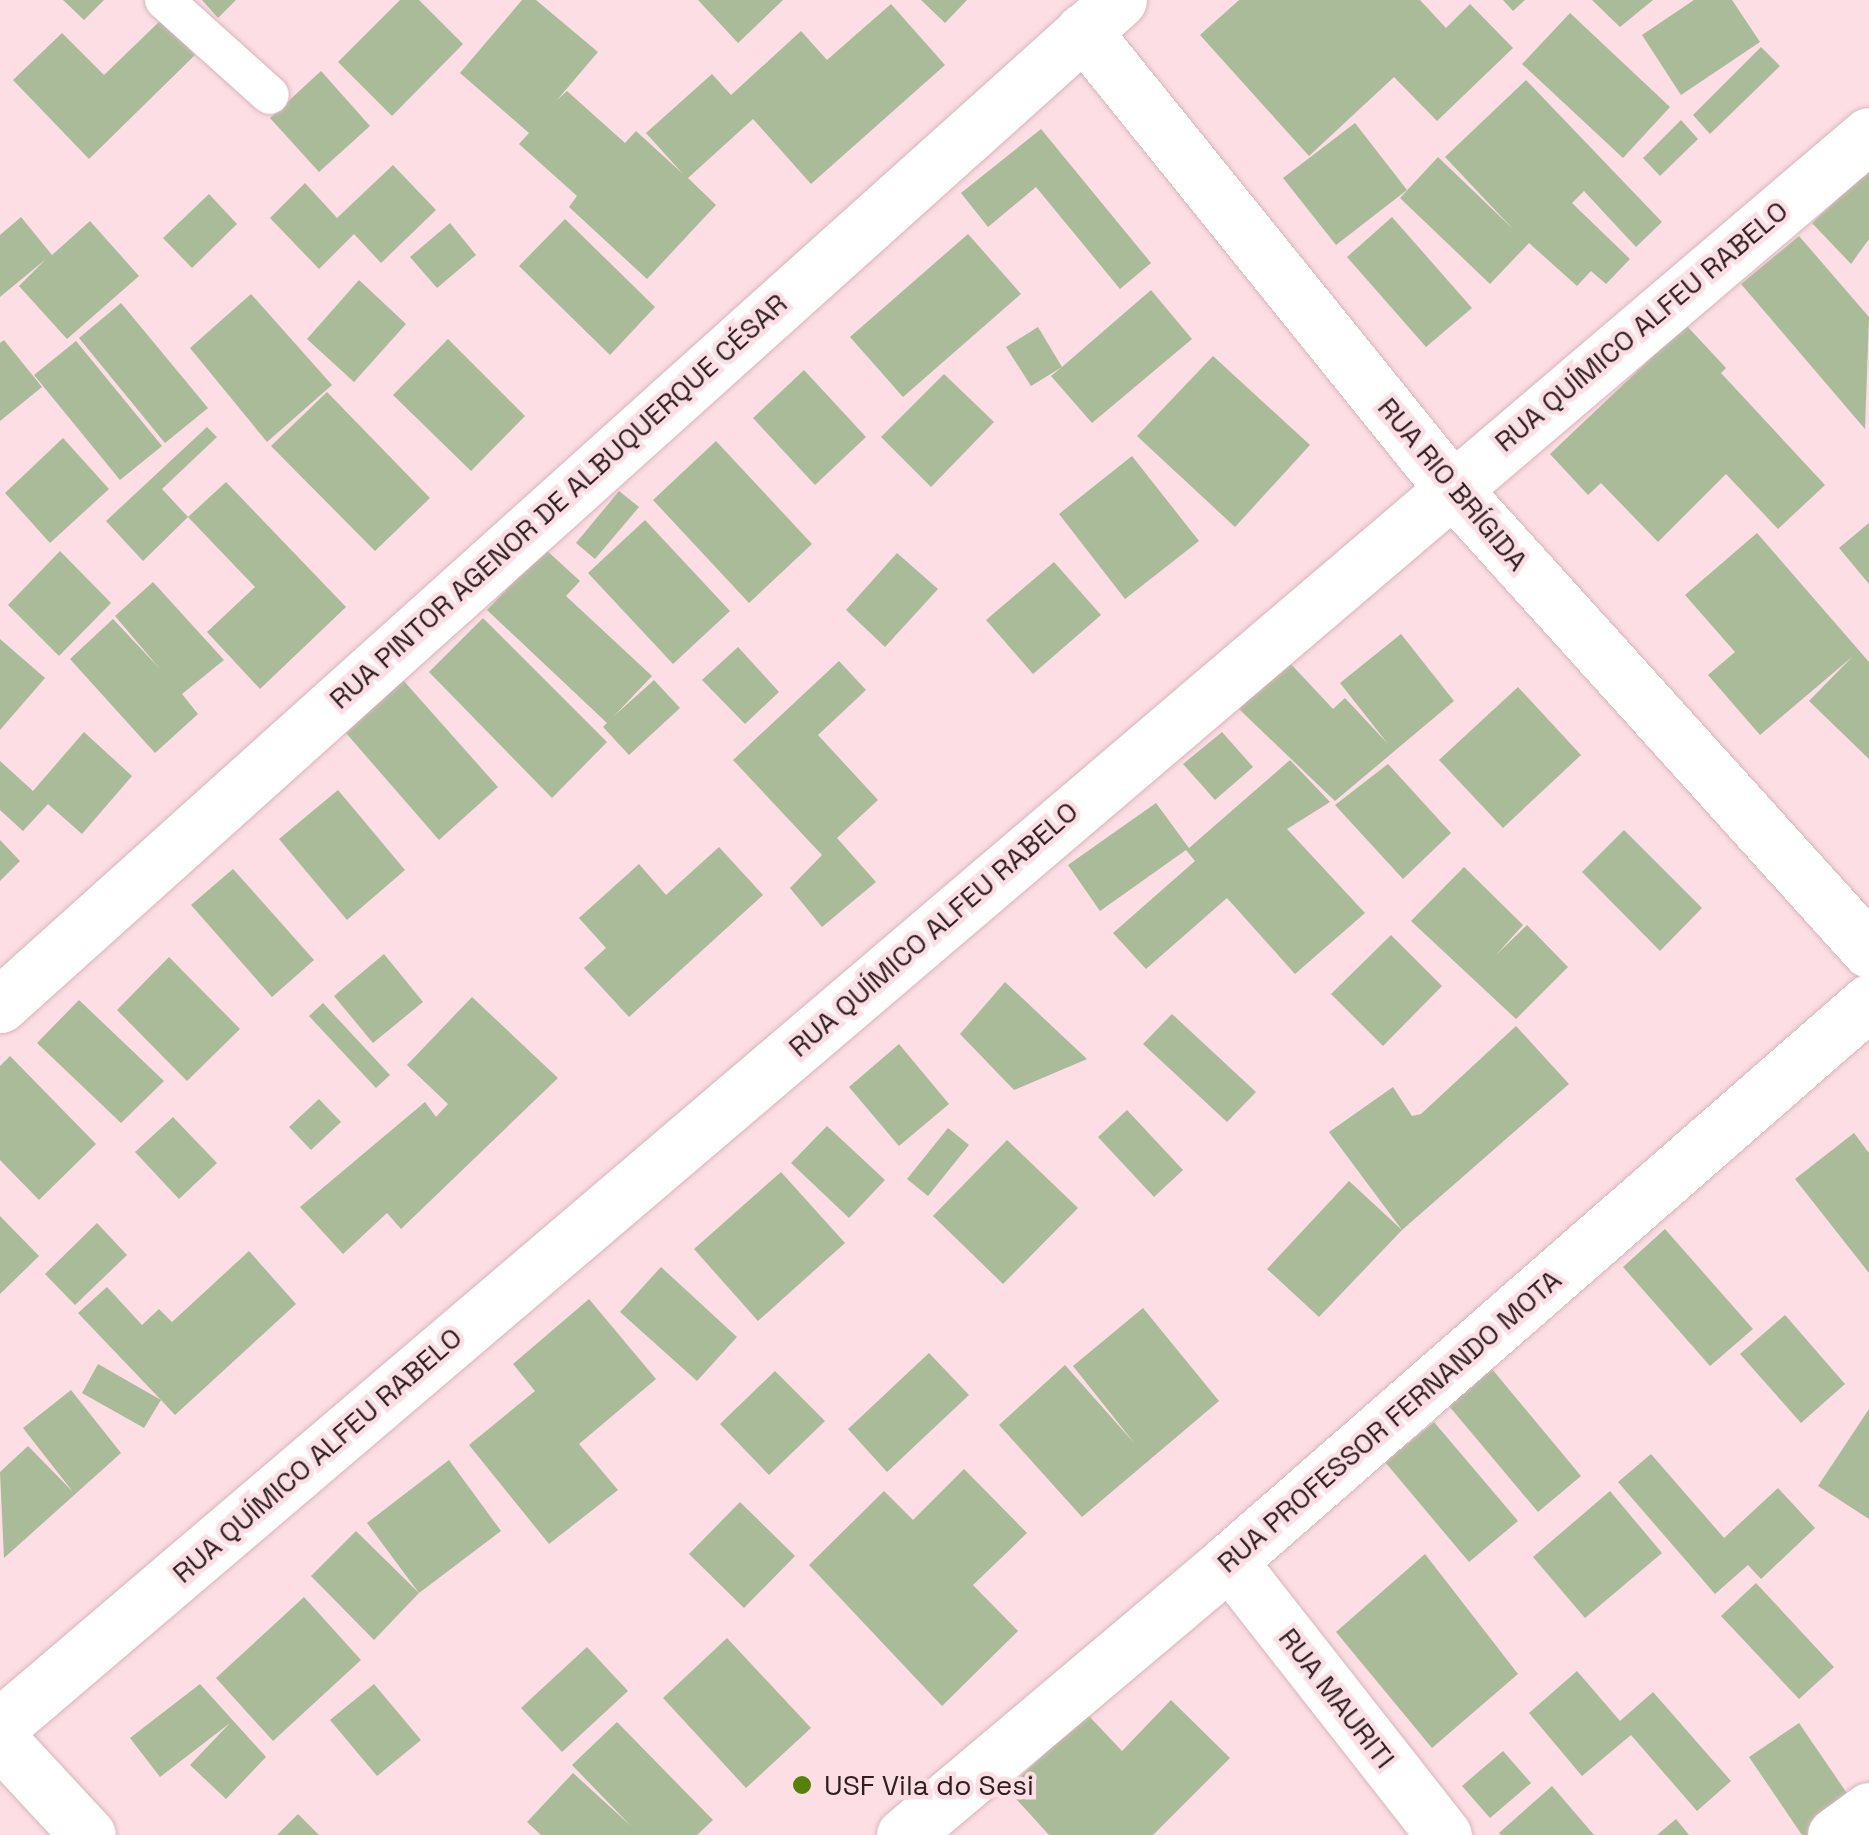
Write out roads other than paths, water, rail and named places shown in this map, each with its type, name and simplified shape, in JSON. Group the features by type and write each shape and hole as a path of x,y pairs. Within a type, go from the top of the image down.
{"street":[{"name":"RUA RIO BRÍGIDA","path":"1087,10 1450,486 1869,950"},
{"name":"RUA PINTOR AGENOR DE ALBUQUERQUE CÉSAR","path":"0,1005 1087,10"},
{"name":"RUA QUÍMICO ALFEU RABELO","path":"0,1726 1450,486 1869,135"},
{"name":"RUA PROFESSOR FERNANDO MOTA","path":"904,1835 1229,1561 1869,1002"},
{"name":"RUA MAURITI","path":"1229,1561 1444,1835"},
{"path":"0,1740 88,1835"},
{"path":"1835,1835 1869,1810"}],"lane":[{"path":"164,0 270,96"}],"place":[{"name":"USF Vila do Sesi","path":"802,1785"}]}
